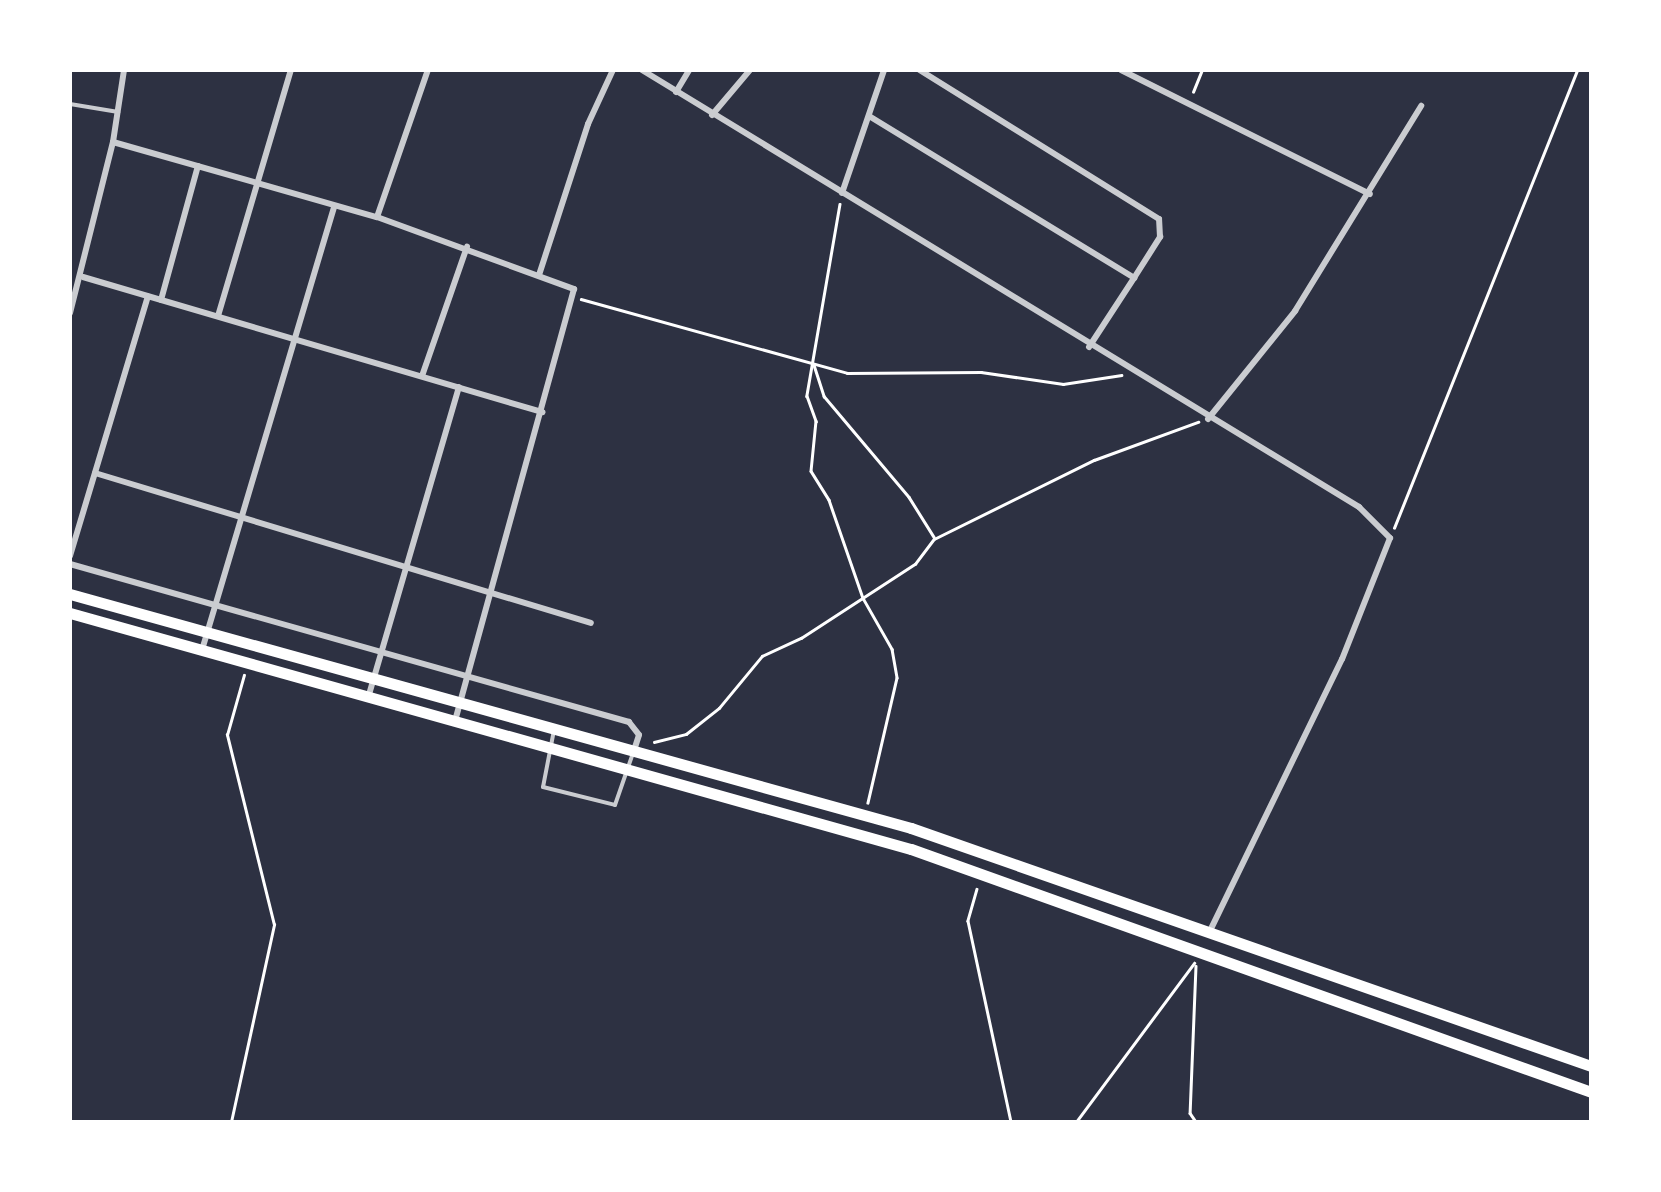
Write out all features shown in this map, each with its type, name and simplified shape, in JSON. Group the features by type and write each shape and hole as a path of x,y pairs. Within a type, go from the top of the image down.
{"highway":[{"path":"70,594 865,815 1211,929 1591,1066"},
{"path":"70,613 984,874 1198,956 1591,1092"}],"street":[{"path":"70,313 83,277 113,142 124,70"},
{"path":"218,316 254,182 291,70"},
{"path":"377,217 428,70"},
{"path":"539,275 588,124 613,70"},
{"path":"642,70 1132,374 1359,507 1390,538 1334,676 1211,929"},
{"path":"676,92 689,70"},
{"path":"712,115 750,70"},
{"path":"842,193 884,70"},
{"path":"920,70 1159,220 1160,237 1090,347"},
{"path":"1121,70 1370,194"},
{"path":"1208,419 1296,311 1421,106"},
{"path":"869,116 1134,278"},
{"path":"113,142 377,217 573,288 576,297 455,722"},
{"path":"161,300 198,166"},
{"path":"202,651 334,206"},
{"path":"422,376 468,247"},
{"path":"83,277 543,412"},
{"path":"70,556 148,296"},
{"path":"368,698 459,387"},
{"path":"95,473 591,623"},
{"path":"70,564 630,722 640,734 634,749"}],"lane":[{"path":"70,104 118,112"},
{"path":"555,728 543,787 613,805 634,749"}],"path":[{"path":"1189,103 1202,70"},
{"path":"1390,538 1576,70"},
{"path":"842,193 807,396 816,421 811,471 829,500 863,598 892,649 897,678 865,815"},
{"path":"576,297 847,373 981,372 1064,384 1132,374"},
{"path":"813,364 824,396 909,497 934,539"},
{"path":"634,749 686,734 720,708 762,656 915,564 934,539 1094,460 1208,419"},
{"path":"231,1122 274,925 227,734 248,664"},
{"path":"984,874 968,921 1011,1122"},
{"path":"1190,1122 1199,1007 1198,956"},
{"path":"1076,1122 1198,956"},
{"path":"1190,1113 1196,1122"}]}
